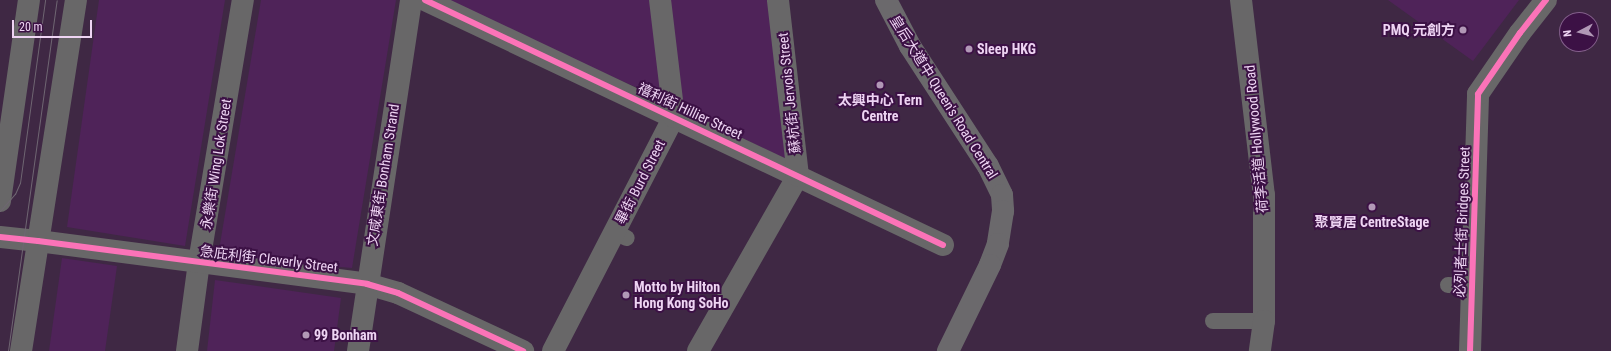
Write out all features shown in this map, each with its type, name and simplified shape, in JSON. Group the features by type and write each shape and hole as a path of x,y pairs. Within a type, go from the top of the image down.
{"main road":[{"name":"皇后大道中 Queen's Road Central","path":"886,0 910,46 988,166 1002,195 1003,211 998,244 990,265 948,351"}],"street":[{"path":"0,201 29,0"},
{"path":"22,351 76,0"},
{"name":"永樂街 Wing Lok Street","path":"187,351 199,262 243,0"},
{"name":"文咸東街 Bonham Strand","path":"358,351 411,0"},
{"name":"禧利街 Hillier Street","path":"425,0 943,245"},
{"path":"660,0 674,117"},
{"name":"蘇杭街 Jervois Street","path":"778,0 798,176"},
{"name":"荷李活道 Hollywood Road","path":"1242,0 1264,194 1264,322 1260,351"},
{"name":"必列者士街 Bridges Street","path":"1470,351 1478,94 1520,33 1546,0"},
{"name":"畢街 Burd Street","path":"552,351 621,235 674,117"},
{"path":"698,351 798,176"},
{"name":"急庇利街 Cleverly Street","path":"0,237 38,240 367,284 398,293 523,351"}],"lane":[{"path":"1448,285 1472,286"},
{"path":"1213,321 1264,322"}],"shaded area":[{"path":"99,0 225,0 185,246 67,227"},
{"path":"261,0 396,0 352,268 218,256"},
{"path":"441,0 653,0 669,102"},
{"path":"669,0 769,0 786,159 682,109"},
{"name":"PMQ 元創方","path":"1388,0 1519,0 1473,61"},
{"path":"62,258 117,266 105,351 49,351"},
{"path":"215,280 341,298 334,351 207,351"}],"tram line":[{"path":"0,211 15,194 20,183 45,0"},
{"path":"8,351 57,0"}],"cycle path":[{"path":"425,0 943,245"},
{"path":"1470,351 1478,94 1520,33 1546,0"},
{"path":"0,237 367,284 398,293 523,351"}],"place":[{"name":"PMQ 元創方","path":"1463,30"},
{"name":"Sleep HKG","path":"969,49"},
{"name":"太興中心 Tern Centre","path":"880,85"},
{"name":"聚賢居 CentreStage","path":"1372,207"},
{"name":"Motto by Hilton Hong Kong SoHo","path":"626,295"},
{"name":"99 Bonham","path":"306,335"}]}
